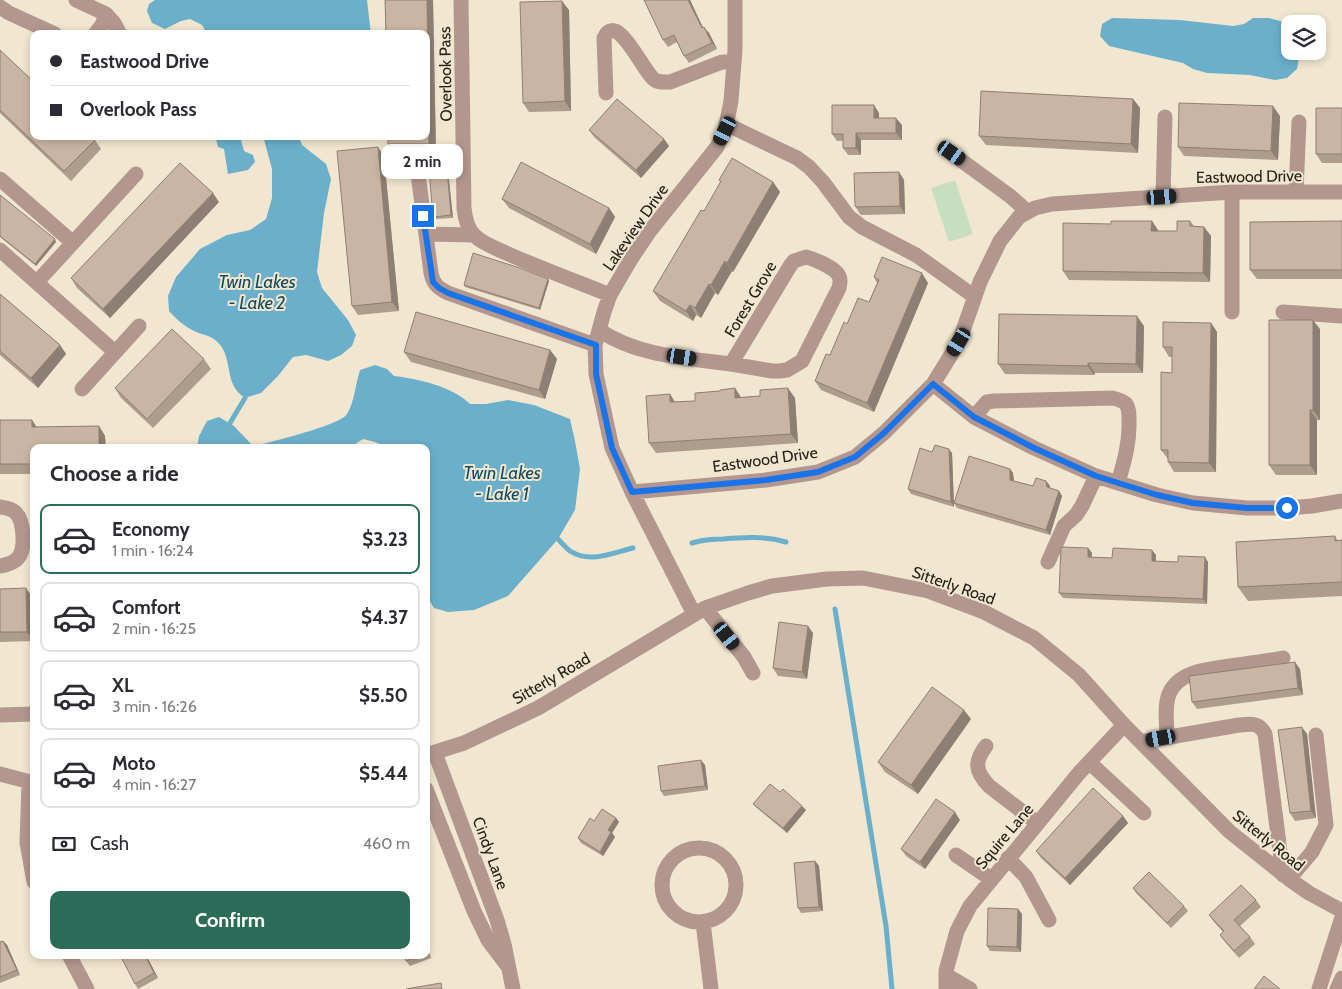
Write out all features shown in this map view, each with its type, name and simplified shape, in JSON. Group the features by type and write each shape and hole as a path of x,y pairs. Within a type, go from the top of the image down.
{"street":[{"path":"76,0 106,14 118,30"},
{"name":"Overlook Pass","path":"461,0 464,208 465,217 473,235"},
{"name":"Lakeview Drive","path":"735,0 734,62 731,100 725,131 717,147 649,232 631,258 610,296 596,345 596,374 612,448 632,492 699,611 744,657 752,673"},
{"path":"0,7 9,14 46,30"},
{"path":"98,30 106,14"},
{"path":"606,93 604,41 606,34 611,30 621,34 649,76 662,82 670,82 722,62 734,62"},
{"path":"1162,197 1165,117"},
{"path":"1296,192 1299,122"},
{"path":"726,124 797,158 810,167 849,217 862,227 916,255 975,297"},
{"path":"952,153 1010,196 1028,212"},
{"path":"37,282 136,174"},
{"path":"418,174 433,282 439,288 448,293 596,345"},
{"path":"0,179 72,242"},
{"path":"1232,192 1232,312"},
{"name":"Eastwood Drive","path":"632,492 766,480 818,472 855,457 884,433 933,384 959,342 980,282 1000,241 1019,217 1035,208 1052,204 1232,192 1342,192"},
{"path":"426,234 473,235 481,241 520,259 610,296"},
{"path":"0,250 115,352"},
{"name":"Forest Grove","path":"599,330 620,343 647,351 772,371 788,370 802,361 839,288 841,282 837,272 813,258 806,257 794,261 731,364"},
{"path":"1283,312 1342,316"},
{"path":"82,389 139,326"},
{"path":"933,384 974,417 1034,448 1096,476 1157,495 1193,503 1247,508 1304,507 1342,501"},
{"path":"974,417 987,402 994,401 1118,399 1128,406 1130,434 1118,483"},
{"path":"1048,562 1064,526 1076,515 1082,506 1096,476"},
{"path":"0,507 9,508 20,518 23,545 18,560 0,566"},
{"name":"Sitterly Road","path":"431,754 464,743 538,708 699,611 748,592 772,586 826,579 863,578 928,591 984,612 1034,638 1079,675 1124,725 1230,832 1286,877 1342,912"},
{"path":"1168,737 1166,704 1168,695 1181,679 1202,671 1283,658"},
{"path":"0,715 30,714"},
{"path":"1141,742 1239,725 1254,724 1262,727 1265,734 1286,877"},
{"name":"Squire Lane","path":"946,982 957,931 970,906 1037,823 1089,762 1124,725"},
{"path":"1286,877 1312,852 1326,825 1327,819 1316,735"},
{"path":"986,746 977,762 978,771 982,779 1037,823"},
{"name":"Cindy Lane","path":"431,754 497,920 504,944 512,989"},
{"path":"1089,762 1144,813"},
{"path":"0,774 30,782"},
{"name":"Cindy Lane","path":"430,799 474,912 488,940 508,967"},
{"path":"30,806 27,843 30,860"},
{"path":"695,848 707,848 718,852 733,869 736,881 736,892 728,908 714,919 703,922 690,921 678,916 669,907 662,889 665,870 672,859 682,851 695,848"},
{"path":"956,855 990,879"},
{"path":"1008,858 1026,877 1050,920"},
{"path":"1319,989 1342,917"},
{"path":"703,922 711,989"},
{"path":"71,959 87,989"},
{"path":"1337,989 1342,978"},
{"path":"946,982 970,989"}],"green space":[{"path":"955,180 973,234 949,242 931,188"}],"water":[{"path":"155,0 367,0 371,30 205,30 202,25 190,19 165,29 152,23 147,11 149,4"},
{"path":"1112,18 1180,20 1233,26 1244,24 1253,18 1269,18 1281,21 1281,60 1298,60 1297,69 1287,78 1275,80 1250,75 1207,73 1193,69 1183,63 1109,46 1100,36 1102,24"},
{"path":"216,140 241,140 244,151 253,155 255,162 248,170 228,174 224,149 218,147"},
{"name":"Twin Lakes - Lake 2","path":"264,140 300,140 302,145 326,164 331,179 324,213 317,272 322,288 348,320 356,335 352,346 341,355 328,361 306,355 293,357 261,393 245,398 238,392 231,380 225,353 218,342 190,329 174,317 169,311 168,296 176,277 200,249 227,235 250,230 266,219 272,198 272,169"},
{"name":"Twin Lakes - Lake 1","path":"375,365 387,369 394,376 424,381 454,392 470,404 486,404 508,400 534,405 570,419 580,469 575,510 558,539 508,596 474,610 448,612 434,608 430,602 430,444 379,444 363,439 355,444 261,444 303,433 342,418 350,409 360,370"},
{"name":"Twin Lakes - Lake 1","path":"219,417 234,426 251,444 198,444 199,436 207,421"}],"building":[{"path":"385,0 427,0 427,30 386,30"},
{"path":"644,0 688,0 712,43 684,56 674,35 663,40"},
{"path":"562,1 565,101 523,103 520,2"},
{"path":"0,50 30,78 30,139 0,110"},
{"path":"981,91 1133,99 1131,144 979,136"},
{"path":"617,99 664,139 636,170 589,130"},
{"path":"1179,103 1273,106 1271,151 1178,147"},
{"path":"832,105 874,105 874,118 896,118 896,133 856,133 856,148 843,148 843,134 832,134"},
{"path":"1316,108 1342,108 1342,154 1316,154"},
{"path":"31,140 95,140 64,171"},
{"path":"388,140 429,140 429,144 388,144"},
{"path":"378,147 392,302 352,306 337,151"},
{"path":"732,158 773,182 727,263 725,261 695,308 690,305 686,311 653,291 701,210 704,211"},
{"path":"521,162 609,208 590,244 502,199"},
{"path":"180,163 213,193 103,309 71,278"},
{"path":"447,168 451,215 433,217 429,170"},
{"path":"899,172 900,206 855,206 854,173"},
{"path":"0,195 55,239 35,264 0,236"},
{"path":"1111,221 1152,221 1151,231 1177,231 1177,221 1190,221 1190,226 1204,227 1203,273 1063,271 1063,223 1111,224"},
{"path":"1342,221 1342,270 1250,270 1250,222"},
{"path":"473,253 548,279 539,308 464,285"},
{"path":"882,257 922,273 867,403 815,381 826,354 830,355 844,322 847,324 858,298 869,302 879,280 874,277"},
{"path":"0,294 60,345 31,378 0,351"},
{"path":"416,312 550,350 539,390 404,352"},
{"path":"999,314 1137,316 1136,364 1088,363 1088,366 998,364"},
{"path":"1269,320 1313,320 1313,410 1310,410 1310,465 1269,465"},
{"path":"1163,322 1211,323 1209,463 1168,462 1168,450 1161,450 1161,372 1172,373 1172,347 1163,347"},
{"path":"172,329 204,359 147,419 115,388"},
{"path":"735,388 735,398 760,396 760,390 788,388 791,434 649,443 646,396 670,394 670,402 695,401 695,393"},
{"path":"0,420 32,420 32,427 99,426 99,444 30,444 30,464 0,464"},
{"path":"935,445 949,449 951,502 908,489 920,448 932,452"},
{"path":"969,456 1010,469 1010,480 1033,486 1036,478 1046,481 1047,487 1059,491 1046,530 954,503"},
{"path":"1335,536 1335,541 1342,540 1342,582 1238,587 1236,542"},
{"path":"1061,547 1088,548 1088,557 1112,558 1113,548 1152,550 1152,561 1178,562 1178,556 1205,557 1203,599 1059,593"},
{"path":"26,588 27,632 0,632 0,589"},
{"path":"779,622 808,626 802,672 773,668"},
{"path":"1295,662 1298,688 1192,702 1189,676"},
{"path":"932,687 964,710 911,785 878,762"},
{"path":"1302,727 1311,811 1290,813 1278,730"},
{"path":"701,760 705,786 661,791 658,766"},
{"path":"770,784 780,792 783,789 802,806 783,828 753,804"},
{"path":"1093,788 1123,816 1065,878 1036,851"},
{"path":"936,799 955,812 920,862 901,849"},
{"path":"602,809 616,818 608,830 611,832 600,852 578,838 590,818 594,821"},
{"path":"815,861 819,907 798,908 794,863"},
{"path":"1149,872 1184,906 1167,923 1133,888"},
{"path":"1241,885 1256,900 1234,920 1250,937 1234,951 1220,935 1224,931 1209,915"},
{"path":"988,908 1018,909 1017,947 987,946"},
{"path":"3,941 17,970 0,977 0,942"},
{"path":"122,959 147,959 154,973 135,984"},
{"path":"1264,976 1280,989 1254,989"},
{"path":"441,983 442,989 406,989"}],"waterway":[{"path":"230,423 245,398"},
{"path":"692,543 711,539 747,537 786,542"},
{"path":"558,539 570,551 585,557 609,555 633,548"},
{"path":"835,609 886,926 892,989"}],"route":[{"path":"423,216 433,282 439,288 448,293 596,345 596,374 612,448 632,492 766,480 818,472 855,457 884,433 933,384 974,417 1034,448 1096,476 1157,495 1193,503 1247,508 1287,508"}]}
